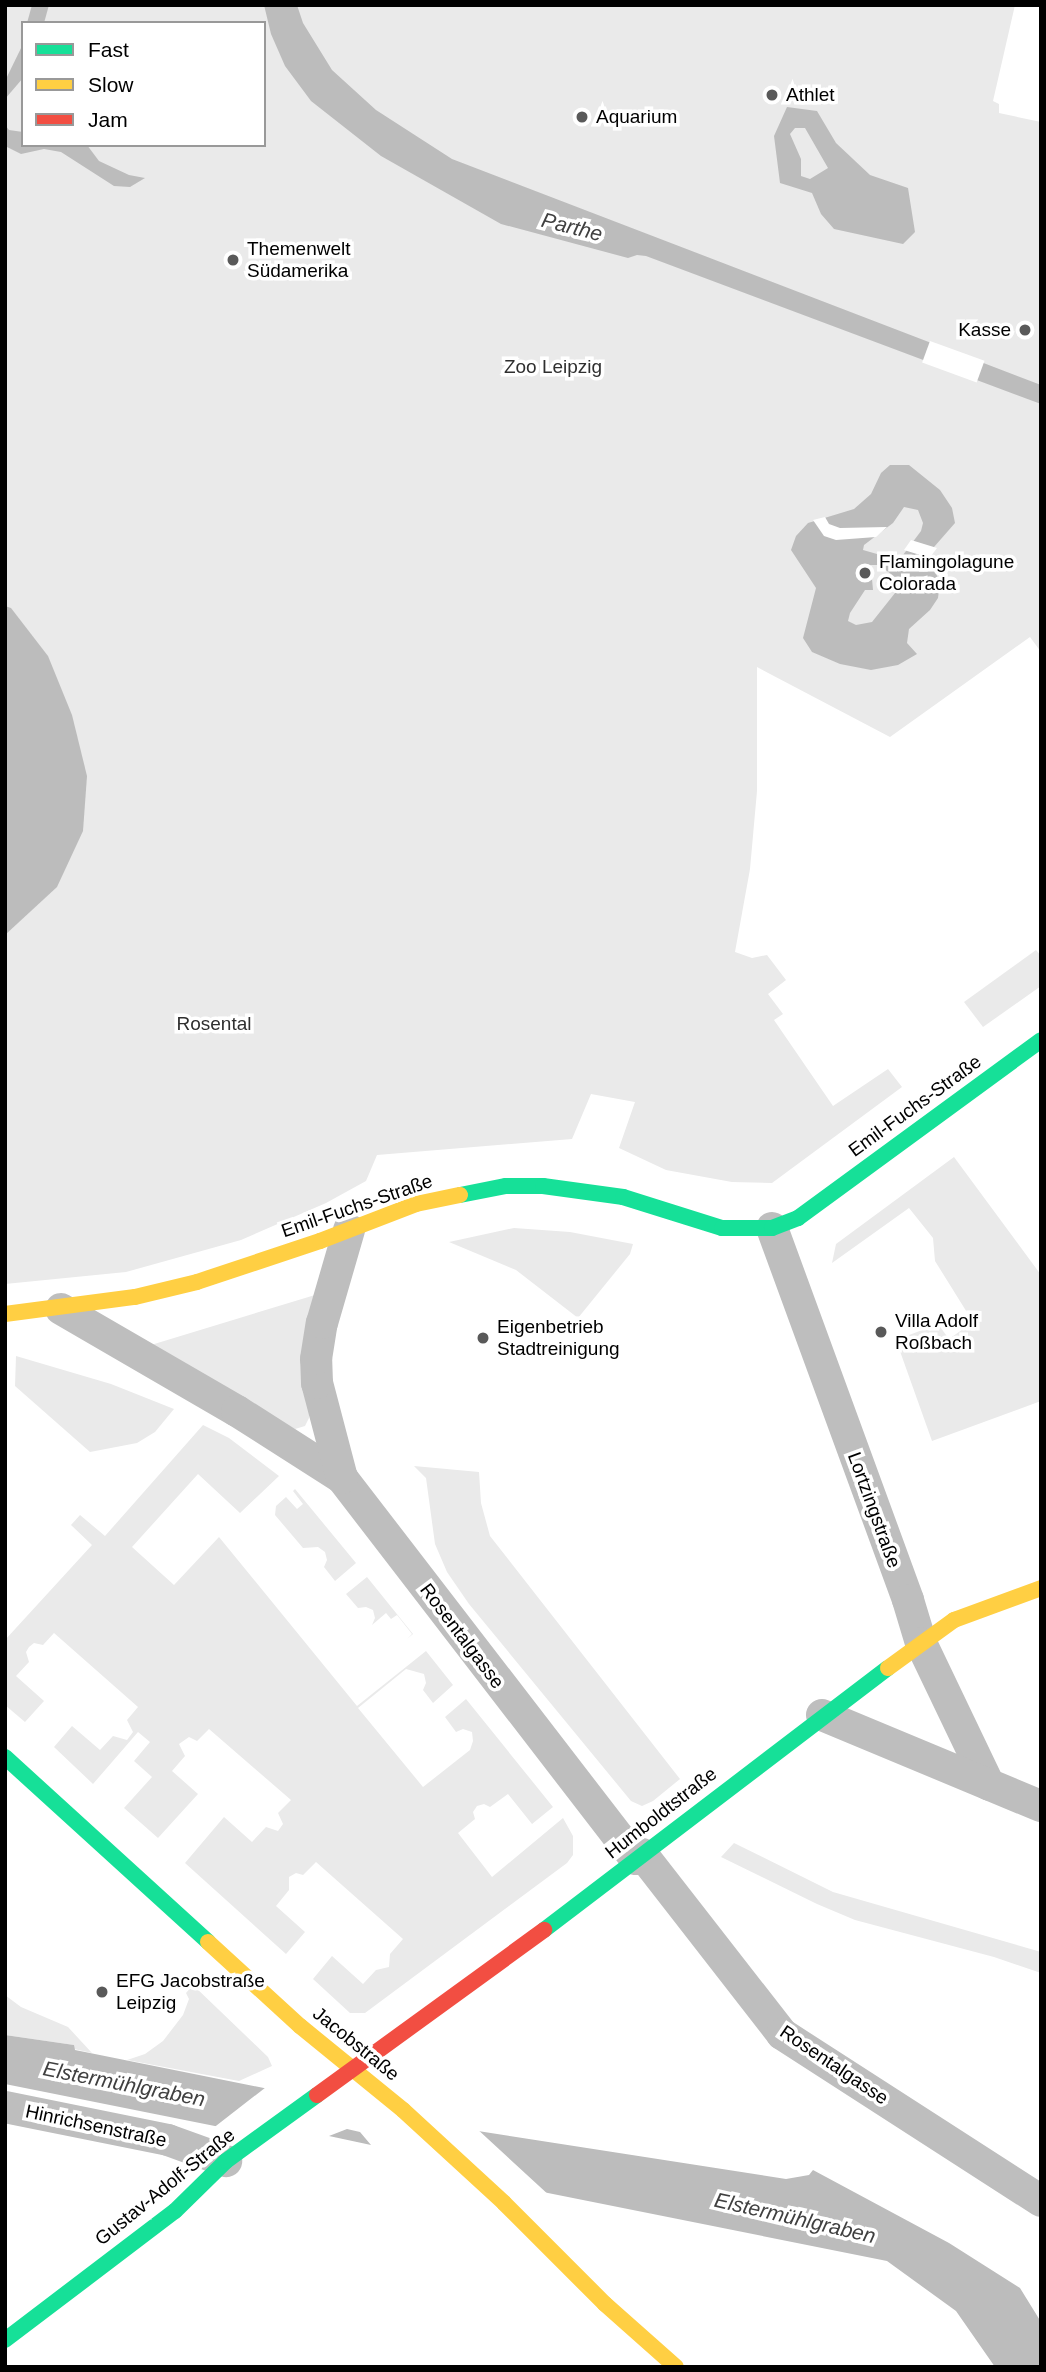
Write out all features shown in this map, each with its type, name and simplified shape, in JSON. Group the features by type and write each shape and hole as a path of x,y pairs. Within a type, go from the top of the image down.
{"street":[{"name":"Emil-Fuchs-Straße","path":"5,1314 61,1309 135,1297 197,1282 416,1204 506,1186 542,1186 623,1197 722,1228 772,1228 798,1218 1041,1040"},
{"name":"Lortzingstraße","path":"772,1228 908,1601 920,1643 989,1786"},
{"name":"Rosentalgasse","path":"342,1478 317,1384 316,1359 322,1323 349,1230"},
{"name":"Rosentalgasse","path":"61,1309 237,1411 342,1478 638,1856 782,2034 1041,2201"},
{"name":"Humboldtstraße","path":"320,2094 537,1935 920,1643 954,1620 1041,1588"},
{"path":"822,1716 1041,1806"},
{"name":"Jacobstraße","path":"5,1757 300,2026 403,2110 605,2304 676,2367"},
{"name":"Gustav-Adolf-Straße","path":"5,2340 175,2211 226,2161 320,2094"},
{"name":"Hinrichsenstraße","path":"5,2107 168,2140 226,2161"}],"green space":[{"name":"Zoo Leipzig","path":"5,5 1015,5 993,101 999,104 999,113 1041,122 1041,652 1030,637 890,737 757,667 757,791 750,869 735,952 752,958 767,955 786,980 768,994 783,1014 774,1020 833,1106 888,1069 902,1087 772,1183 732,1182 666,1170 619,1148 635,1102 591,1094 572,1139 377,1155 366,1181 326,1203 241,1240 126,1272 5,1284"},
{"path":"1036,950 1041,956 1041,986 983,1027 964,1002"},
{"path":"954,1157 1041,1275 1041,1401 932,1441 896,1340 938,1324 949,1339 973,1322 935,1261 933,1238 909,1208 832,1263 836,1244"},
{"path":"514,1228 570,1232 633,1244 630,1254 578,1318 516,1270 449,1242"},
{"path":"315,1295 300,1359 309,1406 309,1418 305,1426 295,1429 281,1422 151,1345"},
{"path":"16,1356 111,1384 174,1409 155,1432 137,1443 90,1452 15,1386"},
{"path":"203,1425 229,1438 279,1476 240,1513 198,1474 132,1547 174,1585 219,1537 357,1706 426,1651 453,1685 433,1703 423,1690 426,1683 424,1674 406,1669 358,1708 423,1787 470,1750 472,1732 463,1729 456,1732 445,1717 466,1699 553,1807 532,1824 508,1794 490,1807 484,1804 477,1806 473,1812 475,1819 458,1833 492,1877 563,1818 573,1836 573,1855 567,1863 365,2013 350,2013 313,1979 332,1956 363,1984 376,1970 389,1967 390,1954 403,1939 316,1862 303,1875 296,1873 289,1877 289,1890 276,1906 305,1932 286,1954 185,1863 224,1817 252,1842 266,1827 278,1831 283,1824 278,1813 291,1800 209,1729 197,1741 189,1737 179,1744 185,1756 172,1771 198,1794 158,1838 124,1808 152,1777 134,1761 150,1742 138,1732 93,1784 54,1747 72,1726 100,1750 113,1736 127,1740 133,1732 127,1720 138,1707 54,1633 43,1645 34,1643 29,1647 26,1652 29,1662 16,1676 44,1701 25,1722 5,1705 5,1640 92,1545 71,1525 80,1515 105,1536"},
{"path":"414,1466 479,1472 481,1503 490,1536 680,1779 653,1801 642,1806 631,1801 469,1604 447,1572 435,1544 426,1478"},
{"path":"295,1489 356,1563 335,1581 324,1567 327,1560 325,1552 318,1547 303,1548 275,1515 276,1506 286,1497 297,1509 303,1504 293,1491"},
{"path":"367,1577 413,1634 407,1639 412,1634 397,1615 391,1619 386,1613 372,1625 375,1618 373,1610 358,1608 346,1594"},
{"path":"734,1843 833,1892 1041,1952 1041,1973 994,1957 855,1920 817,1904 721,1857"},
{"path":"193,1985 268,2057 272,2066 239,2081 127,2060 145,2054 163,2041 183,2015 189,1999 186,1993"},
{"path":"5,1995 21,2007 68,2027 92,2053 74,2049 74,2045 5,2035"}],"water":[{"path":"32,5 49,5 45,21 28,21"},
{"name":"Parthe","path":"264,5 297,5 303,23 332,70 376,110 452,159 1041,385 1041,404 646,256 628,258 501,224 381,156 311,101 285,66 271,34"},
{"path":"21,48 21,80 5,99 5,81"},
{"path":"787,107 817,111 836,143 870,175 908,188 915,232 903,244 834,229 821,214 812,193 780,183 774,136","holes":["795,128 805,128 828,168 810,179 801,176 801,159 790,134"]},
{"path":"5,125 9,130 21,132 21,147 88,147 99,161 129,175 145,178 130,187 114,186 61,152 44,149 21,154 5,146"},
{"path":"890,465 909,465 940,490 952,508 955,523 927,555 940,582 938,598 930,610 909,629 907,643 917,654 898,665 871,670 840,664 812,652 803,638 816,588 791,550 796,536 808,523 854,509 871,494 881,473","holes":["904,507 918,510 923,523 921,531 903,555 891,558 863,550 864,545 893,523","879,565 895,577 899,588 872,622 856,625 848,621 865,590 873,590 872,579 863,576 863,568"]},
{"path":"5,606 11,608 48,656 72,715 87,776 83,831 57,887 5,935"},
{"name":"Elstermühlgraben","path":"5,2035 74,2045 75,2050 478,2131 786,2179 809,2175 813,2170 949,2243 1020,2288 1041,2322 1041,2367 995,2367 956,2311 887,2261 5,2084"}],"pier":[{"path":"930,341 985,361 977,382 922,363"},
{"path":"825,517 829,524 840,528 887,527 876,537 836,540 824,536 813,520"},
{"path":"911,540 937,548 931,556 933,559 904,550"},
{"path":"270,2084 475,2127 551,2197 212,2129","holes":["347,2129 360,2132 371,2145 329,2136"]}],"traffic: fast":[{"path":"460,1195 506,1186 543,1186 623,1197 722,1228 772,1228 798,1218 1041,1040"},
{"path":"544,1930 888,1668"},
{"path":"5,1757 208,1942"},
{"path":"5,2340 175,2211 226,2161 317,2095"}],"traffic: slow":[{"path":"5,1314 135,1297 197,1282 320,1241 416,1204 460,1195"},
{"path":"888,1668 954,1620 1041,1588"},
{"path":"208,1942 300,2026 403,2110 504,2203 605,2304 676,2367"}],"traffic: jam":[{"path":"317,2095 544,1930"}],"place":[{"name":"Athlet","path":"772,95"},
{"name":"Aquarium","path":"582,117"},
{"name":"Themenwelt Südamerika","path":"233,260"},
{"name":"Kasse","path":"1025,330"},
{"name":"Flamingolagune Colorada","path":"865,573"},
{"name":"Villa Adolf Roßbach","path":"881,1332"},
{"name":"Eigenbetrieb Stadtreinigung","path":"483,1338"},
{"name":"EFG Jacobstraße Leipzig","path":"102,1992"}],"park label":[{"name":"Rosental","path":"214,1024"}]}
